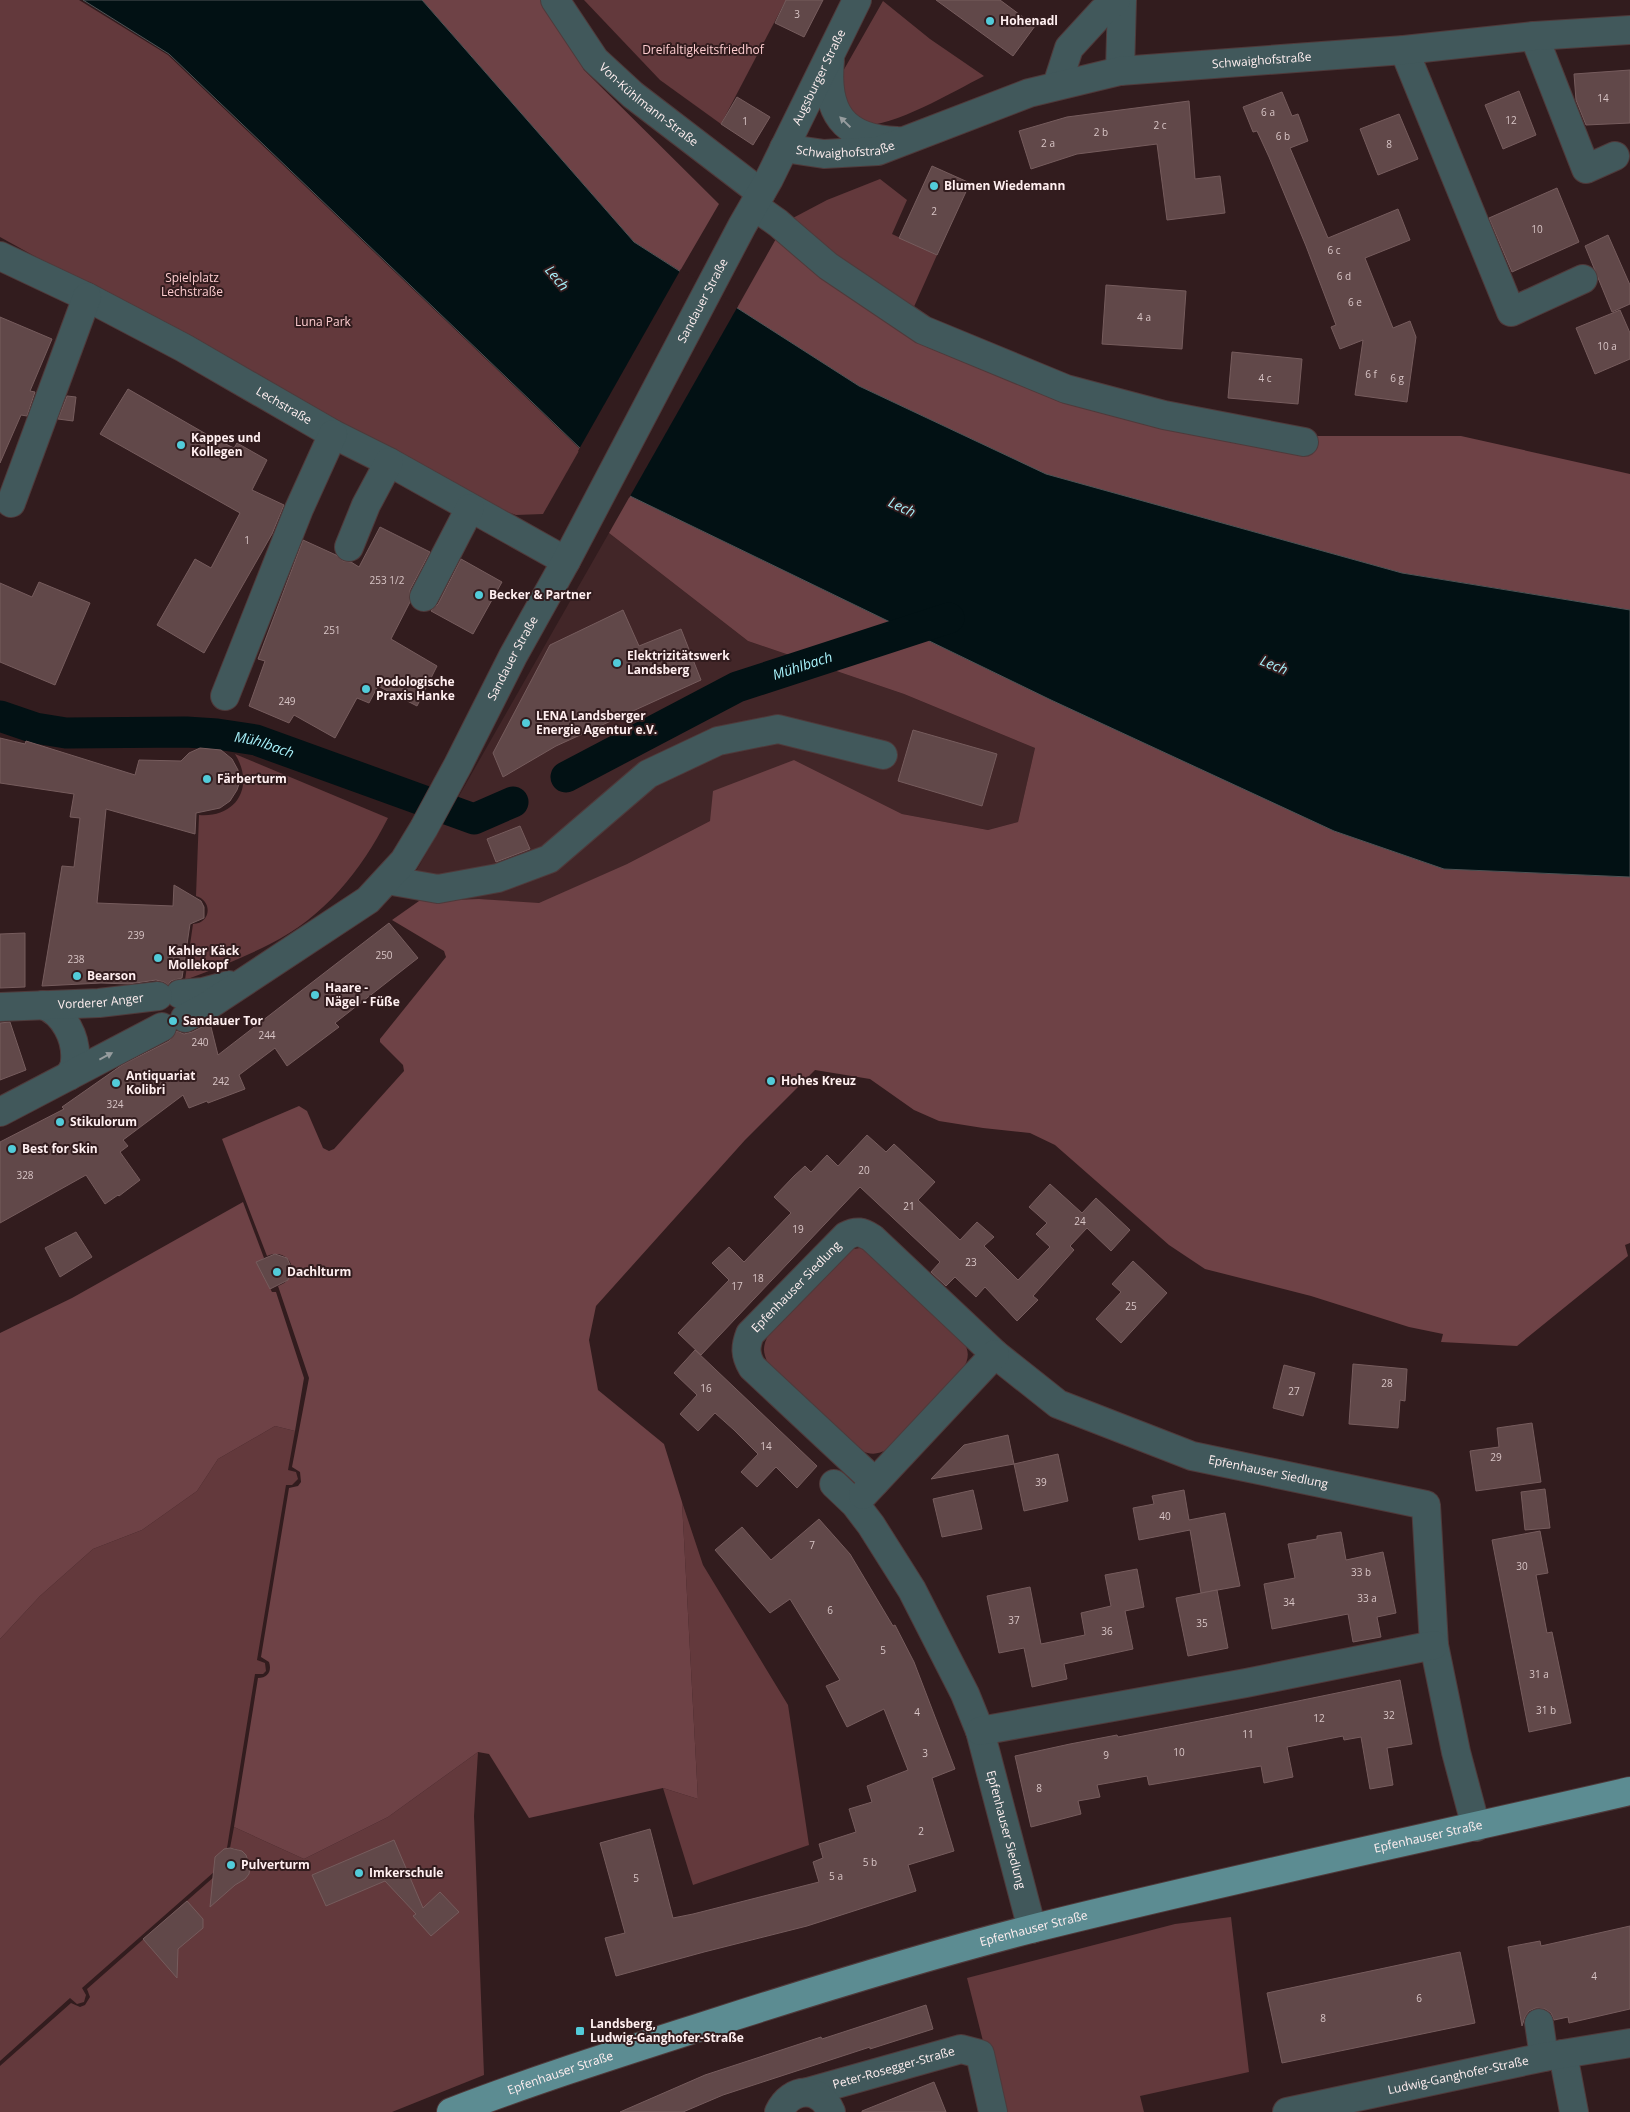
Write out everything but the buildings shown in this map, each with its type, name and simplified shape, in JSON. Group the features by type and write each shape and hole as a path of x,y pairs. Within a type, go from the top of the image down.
{"main road":[{"name":"Epfenhauser Straße","path":"451,2112 590,2062 787,1999 1032,1929 1630,1791"}],"street":[{"name":"Von-Kühlmann-Straße","path":"555,0 594,60 633,95 750,213 778,223 828,266 923,330 1066,389 1164,415 1304,442"},
{"name":"Augsburger Straße","path":"750,213 858,0"},
{"path":"1057,86 1069,48 1102,12 1116,0"},
{"path":"1120,71 1122,0"},
{"name":"Schwaighofstraße","path":"784,148 824,154 878,151 1029,93 1120,71 1404,50 1534,36 1630,30"},
{"path":"1534,36 1586,169 1614,156"},
{"path":"1404,50 1511,312 1583,279"},
{"name":"Schwaighofstraße","path":"830,55 828,79 831,101 841,122 858,132 882,140 906,141"},
{"name":"Sandauer Straße","path":"0,1112 69,1076 165,1014 200,1011 368,900 404,861 458,765 513,656 566,561 750,213"},
{"name":"Lechstraße","path":"0,256 87,297 192,353 333,434 389,462 566,561"},
{"path":"11,503 87,297"},
{"path":"225,696 299,509 333,434"},
{"path":"349,547 366,505 389,462"},
{"path":"424,597 470,508"},
{"path":"388,880 438,888 498,878 549,859 648,774 718,742 778,728 883,755"},
{"name":"Vorderer Anger","path":"0,1006 99,1003 165,1014"},
{"name":"Vorderer Anger","path":"43,1005 53,1009 63,1019 70,1034 75,1049 75,1063 69,1076"},
{"name":"Epfenhauser Siedlung","path":"875,1482 752,1367 746,1357 746,1344 750,1334 846,1236 853,1232 861,1232 872,1238 995,1354 1058,1404 1192,1456 1426,1505 1434,1644 1456,1752 1476,1827"},
{"path":"855,1504 995,1354"},
{"name":"Epfenhauser Siedlung","path":"834,1484 855,1504 871,1525 912,1590 965,1694 980,1732 1032,1929"},
{"path":"980,1732 1246,1682 1434,1644"},
{"path":"1538,2023 1554,2055 1574,2112"},
{"name":"Ludwig-Ganghofer-Straße","path":"1287,2112 1554,2055 1630,2042"},
{"name":"Peter-Rosegger-Straße","path":"779,2112 783,2104 790,2097 798,2093 808,2092 961,2049 980,2054 993,2112"},
{"name":"Peter-Rosegger-Straße","path":"808,2092 823,2099 832,2112"}],"shaded area":[{"path":"422,0 546,0 584,70 719,204 680,271 634,242"},
{"path":"777,237 932,344 1299,436 1461,436 1630,474 1630,610 1402,573 1045,474 859,386 737,308"},
{"path":"630,496 1051,700 1334,831 1444,869 1630,877 1630,1243 1625,1245 1628,1256 1517,1346 1441,1342 1443,1334 1409,1327 1311,1296 1205,1269 1169,1245 1055,1145 1030,1133 939,1121 914,1110 870,1079 815,1070 745,1140 596,1306 589,1340 598,1390 664,1444 682,1502 698,1799 663,1788 529,1818 489,1754 478,1752 388,1817 304,1859 234,1827 258,1678 267,1675 270,1668 269,1662 261,1657 289,1488 298,1486 301,1482 300,1472 292,1467 309,1378 278,1286 286,1282 290,1276 291,1264 282,1255 267,1256 222,1139 299,1106 307,1111 323,1148 329,1151 334,1149 404,1071 403,1065 380,1042 380,1039 446,957 444,951 392,920 419,901 479,899 539,903 627,864 710,821 713,791 794,760 902,814 988,830 1018,822 1035,748 904,694 748,641 609,533"},
{"path":"609,533 748,641 904,694 1035,748 1018,822 988,830 902,814 794,760 710,821 627,864 539,904 479,899 419,901 403,894"},
{"path":"243,1202 264,1258 257,1263 272,1292 276,1292 304,1378 295,1431 275,1426 218,1459 197,1491 142,1530 93,1549 40,1596 0,1639 0,1333 72,1298"}],"green space":[{"name":"Luna Park","path":"0,0 79,0 168,55 580,449 543,514 516,515 471,498 0,237"},
{"name":"Dreifaltigkeitsfriedhof","path":"584,0 786,0 721,124 660,80"},
{"path":"883,1 930,39 984,76 920,109 902,116 868,126 853,126 838,80"},
{"path":"880,179 907,200 892,234 937,255 913,309 855,273 791,219 827,200"},
{"path":"235,754 388,818 353,874 324,906 307,920 289,933 260,949 185,980 193,924 203,920 208,911 205,902 196,896 199,815 212,815 223,811 239,798 243,777 241,766"},
{"path":"860,1248 868,1252 962,1339 968,1354 963,1369 888,1449 874,1454 859,1450 768,1363 764,1351 764,1345 769,1334 845,1254 853,1249"},
{"path":"275,1426 295,1431 288,1470 296,1472 298,1479 292,1485 286,1485 257,1660 265,1663 266,1671 263,1674 255,1674 227,1848 215,1857 214,1872 82,1988 86,1995 84,2002 77,2004 70,1998 0,2061 0,1639 40,1596 93,1549 142,1530 197,1491 218,1459"},
{"path":"682,1502 703,1565 788,1705 809,1845 693,1885 663,1788 698,1799"},
{"path":"478,1752 474,1816 484,2075 392,2112 0,2112 0,2066 71,2003 80,2007 85,2005 90,1997 87,1989 215,1876 234,1885 245,1879 250,1867 248,1859 241,1851 230,1848 234,1827 304,1859 388,1817"},
{"path":"1231,1917 1249,2072 1140,2096 1144,2112 1001,2112 967,1978 1175,1924"}],"water":[{"name":"Lech","path":"83,0 422,0 634,242 859,386 1046,474 1402,573 1630,610 1630,877 1444,869 1334,831 1051,700 630,496 169,54"}],"pier":[{"path":"681,269 738,306 629,498 578,451"}],"waterway":[{"name":"Mühlbach","path":"566,777 737,687 949,618"},
{"name":"Mühlbach","path":"0,716 35,728 66,733 186,732 217,734 256,740 474,819 513,802"}],"place":[{"name":"Hohenadl","path":"990,21"},
{"name":"Blumen Wiedemann","path":"934,186"},
{"name":"Kappes und Kollegen","path":"181,445"},
{"name":"Becker & Partner","path":"479,595"},
{"name":"Elektrizitätswerk Landsberg","path":"617,663"},
{"name":"Podologische Praxis Hanke","path":"366,689"},
{"name":"LENA Landsberger Energie Agentur e.V.","path":"526,723"},
{"name":"Färberturm","path":"207,779"},
{"name":"Kahler Käck Mollekopf","path":"158,958"},
{"name":"Bearson","path":"77,976"},
{"name":"Haare - Nägel - Füße","path":"315,995"},
{"name":"Sandauer Tor","path":"173,1021"},
{"name":"Hohes Kreuz","path":"771,1081"},
{"name":"Antiquariat Kolibri","path":"116,1083"},
{"name":"Stikulorum","path":"60,1122"},
{"name":"Best for Skin","path":"12,1149"},
{"name":"Dachlturm","path":"277,1272"},
{"name":"Pulverturm","path":"231,1865"},
{"name":"Imkerschule","path":"359,1873"},
{"name":"Landsberg, Ludwig-Ganghofer-Straße","path":"580,2031"}],"park label":[{"name":"Spielplatz Lechstraße","path":"192,285"}]}
